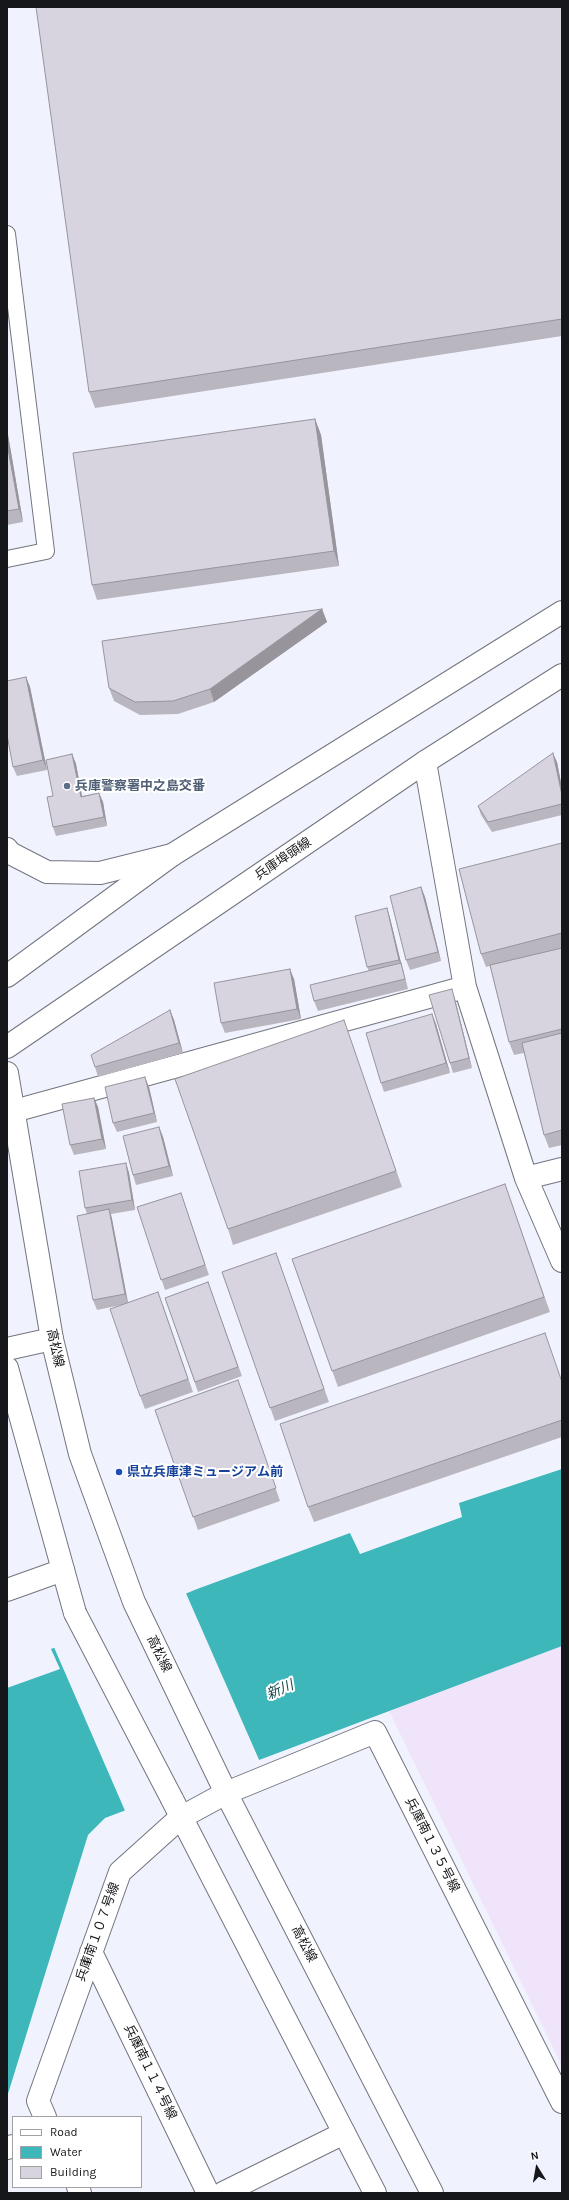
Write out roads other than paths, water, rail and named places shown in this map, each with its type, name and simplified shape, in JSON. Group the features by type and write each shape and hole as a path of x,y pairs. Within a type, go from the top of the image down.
{"main road":[{"path":"7,976 172,855 561,613"},
{"name":"兵庫埠頭線","path":"7,1047 425,762 562,675"},
{"path":"425,762 465,987 526,1178 562,1261"},
{"path":"7,850 47,872 100,873 172,855"},
{"path":"14,1111 465,987"},
{"name":"高松線","path":"7,1073 52,1339 80,1454 134,1602 223,1786 432,2193"},
{"path":"526,1178 562,1169"},
{"path":"7,1349 52,1339"},
{"path":"7,1368 75,1613 375,2193"},
{"path":"7,1590 63,1570"},
{"name":"兵庫南１３５号線","path":"223,1786 375,1732 562,2102"},
{"name":"兵庫南１０７号線","path":"45,2116 38,2102 120,1872 176,1809 223,1786"},
{"name":"兵庫南１１４号線","path":"91,1952 208,2193"},
{"path":"223,2193 344,2133"}],"lane":[{"path":"7,234 46,551 7,558"}],"water":[{"name":"新川","path":"562,1469 562,1646 105,1818 88,1835 7,2097 7,1688 60,1669 51,1649 197,1589 350,1533 360,1554 462,1517 459,1503"}],"place":[{"name":"兵庫警察署中之島交番","path":"67,786"},
{"name":"県立兵庫津ミュージアム前","path":"119,1472"}]}
